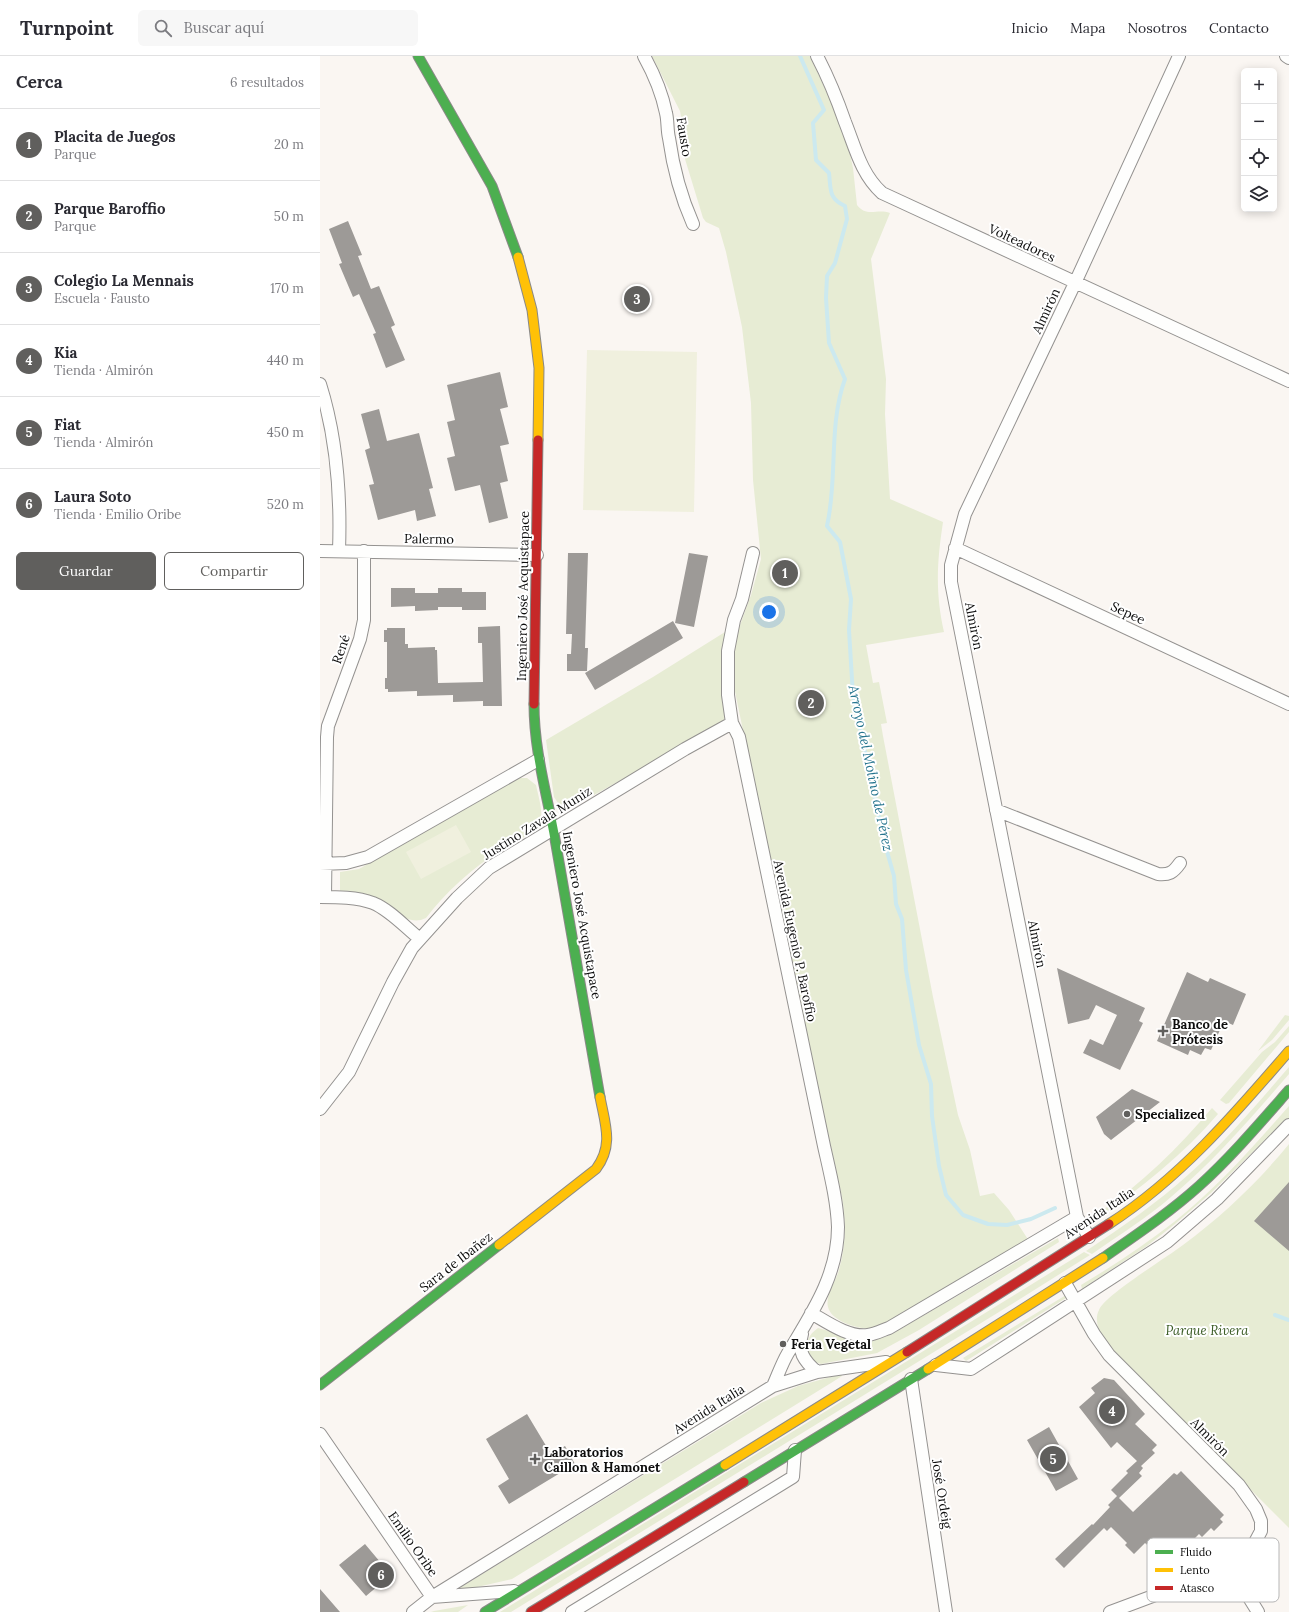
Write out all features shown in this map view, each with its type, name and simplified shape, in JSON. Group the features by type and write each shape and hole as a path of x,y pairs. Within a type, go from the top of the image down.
{"main road":[{"name":"Ingeniero José Acquistapace","path":"418,56 492,186 515,244 532,310 539,368 534,727 538,760 553,828 605,1124 608,1150 606,1157"},
{"name":"Avenida Italia","path":"485,1612 893,1361 1089,1237 1149,1195 1178,1171 1232,1117 1289,1051"},
{"path":"531,1612 935,1365 1065,1283 1149,1227 1199,1186 1245,1140 1289,1090"},
{"name":"Sara de Ibañez","path":"320,1385 596,1169 606,1157"}],"street":[{"name":"Fausto","path":"644,56 656,80 667,114 668,136 674,164 693,224"},
{"name":"Volteadores","path":"817,56 837,99 863,169 874,186 882,193 1289,381"},
{"name":"Almirón","path":"1089,1237 1077,1218 951,582 951,565 965,514 1075,283 1179,56"},
{"path":"320,384 336,454 340,506 339,551"},
{"name":"Sepee","path":"955,548 1289,704"},
{"name":"Palermo","path":"320,550 537,555"},
{"name":"René","path":"322,897 328,726 360,639 364,620 364,551"},
{"name":"Avenida Eugenio P. Baroffio","path":"752,553 742,599 734,620 728,651 728,686 732,723 739,737 836,1206 836,1247 832,1267 826,1287 811,1313 803,1331 800,1343 800,1352 806,1363 817,1372"},
{"name":"Justino Zavala Muniz","path":"320,1109 349,1072 412,948 457,898 489,868 685,749 732,723"},
{"path":"323,864 346,864 368,858 538,760"},
{"path":"996,810 1158,874 1168,875 1175,871 1180,863"},
{"path":"322,897 359,900 372,903 383,909 420,939"},
{"path":"935,1365 971,1369 1167,1242 1217,1199 1289,1125"},
{"name":"Avenida Italia","path":"811,1313 845,1330 859,1334 868,1335 889,1328 1077,1218"},
{"name":"Almirón","path":"1065,1283 1094,1334 1109,1355 1239,1485 1256,1509 1262,1521 1258,1538"},
{"name":"Avenida Eugenio P. Baroffio","path":"772,1386 787,1354 803,1331"},
{"name":"Avenida Italia","path":"413,1612 432,1597 772,1386 817,1372 893,1361"},
{"name":"José Ordeig","path":"911,1379 946,1612"},
{"name":"Emilio Oribe","path":"320,1434 432,1597 520,1591"},
{"path":"572,1612 793,1477 795,1450"},
{"name":"Almirón","path":"1110,1612 1147,1598"},
{"path":"1252,1602 1258,1612"}],"green space":[{"path":"652,56 810,56 833,106 848,145 853,168 857,205 861,209 868,212 881,211 890,213 871,259 886,379 885,414 890,499 943,522 939,550 938,590 944,632 866,645 873,683 879,682 887,723 881,724 883,736 933,997 958,1115 970,1150 980,1196 994,1193 1009,1210 1029,1241 905,1311 887,1323 872,1328 860,1328 846,1324 834,1316 828,1307 828,1298 838,1274 843,1252 845,1224 842,1197 794,978 732,677 735,639 751,595 761,559 753,480 751,403 742,327 726,252 719,228 706,222 703,218 685,159 685,138 680,111"},
{"path":"587,350 697,352 694,512 583,510"},
{"path":"725,632 724,662 726,715 724,720 666,755 576,805 570,808 560,806 554,797 546,740 653,677"},
{"path":"518,778 527,778 536,785 541,808 541,820 536,831 505,847 480,864 442,899 426,918 412,920 406,918 383,901 373,896 340,891 340,872 359,869"},
{"path":"456,825 471,852 421,879 406,852"},
{"path":"1285,1015 1289,1016 1289,1020 1272,1040 1258,1051"},
{"path":"1289,1026 1289,1032 1229,1103 1226,1104 1220,1100 1262,1052 1275,1042"},
{"path":"1289,1067 1289,1074 1233,1138 1187,1183 1162,1205 1092,1254 1086,1251 1126,1224 1177,1185 1228,1136"},
{"path":"1289,1106 1289,1119 1277,1133 1264,1141 1211,1193 1147,1246 1082,1289 1081,1285 1140,1247 1190,1209 1234,1167"},
{"path":"1212,1108 1218,1114 1191,1143 1130,1195 1098,1218 1095,1218 1097,1214 1159,1165"},
{"name":"Parque Rivera","path":"1289,1144 1289,1528 1106,1345 1098,1328 1097,1314 1104,1303 1112,1295 1183,1245 1212,1222 1252,1185"},
{"path":"1058,1238 1059,1242 919,1330 877,1353 821,1364 815,1362 806,1354 808,1339 818,1328 865,1341 888,1336"},
{"path":"1084,1252 1090,1255 511,1612 500,1612"},
{"path":"1066,1295 1066,1298 966,1361 963,1358"},
{"path":"841,1374 842,1376 831,1383 512,1579 460,1591 458,1589 761,1403 798,1386"},
{"path":"468,1605 458,1612 431,1612 434,1611"}],"building":[{"path":"348,221 362,255 358,256 371,289 379,286 395,325 391,327 405,360 386,368 373,334 376,333 359,294 353,297 339,264 342,263 329,229"},
{"path":"500,372 508,407 500,409 509,444 500,446 508,481 500,483 508,518 489,523 480,485 455,491 447,458 455,456 447,422 455,420 447,385"},
{"path":"379,409 387,441 419,433 433,488 429,489 436,516 417,521 415,510 378,520 369,485 374,484 365,450 370,448 361,414"},
{"path":"568,553 588,553 585,648 588,648 587,671 567,671 567,654 571,654 572,634 566,634"},
{"path":"689,553 708,556 694,627 675,623"},
{"path":"391,588 415,588 415,593 438,593 438,588 462,588 462,592 486,592 486,610 462,610 462,607 438,607 438,610 415,611 415,606 391,607"},
{"path":"673,621 683,638 595,690 585,673"},
{"path":"500,626 502,706 483,706 483,701 453,702 453,695 417,696 417,691 388,692 388,689 385,689 385,678 387,678 387,642 384,642 384,630 387,630 387,628 405,628 405,644 408,644 408,648 435,647 435,650 437,650 438,683 483,682 482,643 478,643 478,627"},
{"path":"1057,968 1145,1008 1139,1021 1143,1023 1120,1070 1083,1053 1090,1039 1103,1045 1117,1015 1096,1005 1089,1019 1068,1024"},
{"path":"1187,972 1208,982 1210,978 1246,994 1233,1025 1224,1021 1211,1050 1205,1048 1201,1055 1190,1050 1188,1055 1157,1041"},
{"path":"1132,1089 1160,1102 1111,1140 1104,1134 1096,1117"},
{"path":"1289,1182 1289,1251 1254,1221"},
{"path":"1104,1378 1114,1380 1145,1414 1135,1424 1157,1445 1152,1450 1155,1453 1141,1466 1143,1468 1139,1473 1142,1476 1119,1498 1111,1490 1128,1473 1126,1471 1137,1461 1117,1442 1111,1448 1079,1407 1095,1393 1091,1388"},
{"name":"Laboratorios Caillon & Hamonet","path":"527,1414 551,1454 565,1446 575,1464 509,1504 498,1486 509,1479 486,1439"},
{"path":"1049,1427 1078,1479 1056,1491 1027,1440"},
{"path":"1181,1471 1224,1515 1220,1519 1223,1522 1214,1531 1211,1528 1202,1537 1199,1534 1195,1538 1147,1538 1147,1545 1145,1543 1134,1554 1125,1545 1127,1543 1111,1527 1107,1531 1104,1528 1064,1568 1055,1559 1092,1524 1093,1525 1110,1507 1108,1505 1117,1496 1133,1512 1174,1473 1177,1475"},
{"path":"365,1544 391,1575 366,1596 339,1565"},
{"path":"320,1589 340,1612 320,1612"}],"waterway":[{"name":"Arroyo del Molino de Pérez","path":"800,56 824,110 813,123 816,160 829,173 831,192 836,200 845,206 847,219 835,263 827,276 826,298 829,343 845,379 837,415 832,489 827,526 840,542 851,599 849,630 853,696 884,841 894,876 896,904 902,919 906,970 919,1045 931,1084 932,1116 939,1166 946,1195 963,1215 988,1224 1007,1225 1031,1219 1055,1208"},
{"name":"Arroyo del Molino de Pérez","path":"1275,1315 1289,1320"}],"traffic: fast":[{"path":"418,56 492,186 518,257"},
{"path":"534,704 536,739 600,1097"},
{"path":"1103,1258 1164,1215 1188,1196 1234,1152 1289,1090"},
{"path":"320,1385 499,1245"},
{"path":"744,1482 928,1369"},
{"path":"485,1612 725,1465"}],"traffic: slow":[{"path":"518,257 532,310 539,368 538,440"},
{"path":"1109,1224 1159,1187 1205,1144 1227,1122 1289,1051"},
{"path":"499,1245 596,1169 602,1160 605,1151 607,1134 600,1097"},
{"path":"928,1369 1103,1258"},
{"path":"725,1465 907,1352"}],"traffic: jam":[{"path":"534,704 538,440"},
{"path":"907,1352 1109,1224"},
{"path":"531,1612 744,1482"}],"place":[{"name":"Colegio La Mennais","path":"637,299"},
{"name":"Placita de Juegos","path":"785,573"},
{"name":"Parque Baroffio","path":"811,703"},
{"name":"Banco de Prótesis","path":"1163,1031"},
{"name":"Specialized","path":"1127,1114"},
{"name":"Feria Vegetal","path":"783,1344"},
{"name":"Kia","path":"1112,1411"},
{"name":"Laboratorios Caillon & Hamonet","path":"535,1459"},
{"name":"Fiat","path":"1053,1459"},
{"name":"Laura Soto","path":"381,1575"}]}
